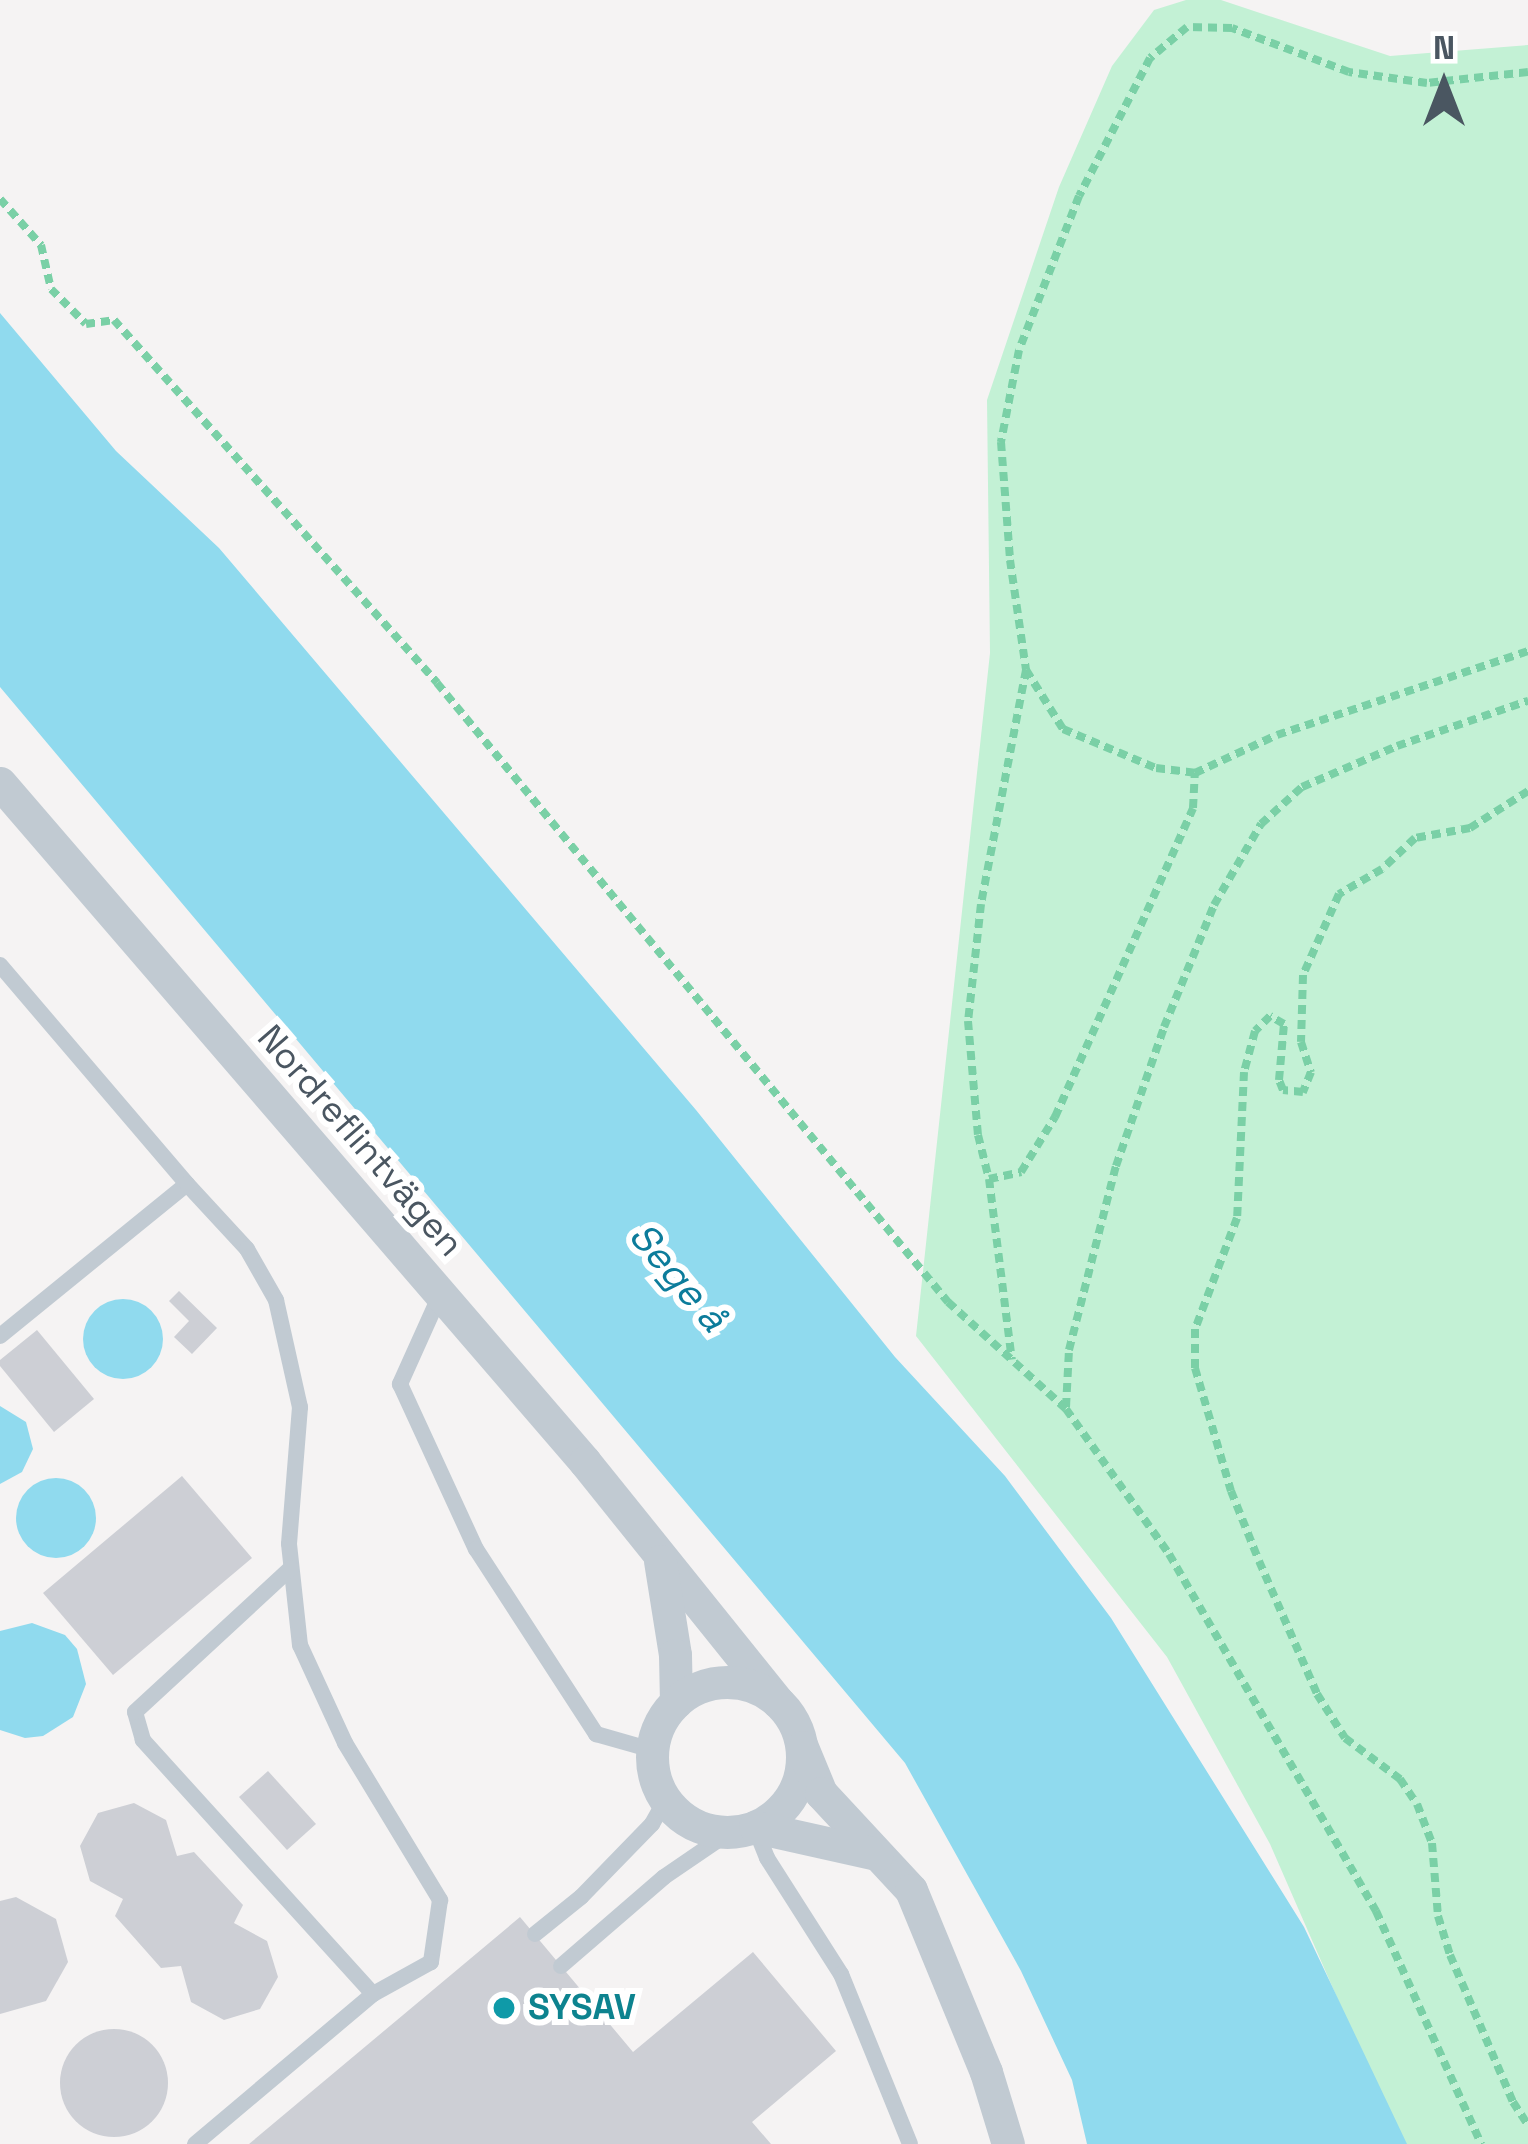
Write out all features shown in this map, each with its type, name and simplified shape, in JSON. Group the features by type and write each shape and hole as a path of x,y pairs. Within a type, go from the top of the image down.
{"street":[{"name":"Nordreflintvägen","path":"0,783 441,1294 778,1702"},
{"path":"658,1553 675,1654 676,1702"},
{"path":"877,1854 742,1830 705,1830 665,1801 643,1747 676,1702 708,1684 733,1682 778,1702 794,1722 821,1792 910,1890 986,2072 1008,2144"},
{"path":"742,1830 792,1795 801,1746"}],"lane":[{"path":"0,965 247,1249 276,1300 300,1407 292,1568 300,1645 345,1744 440,1900 431,1962 373,1994 195,2144"},
{"path":"0,1336 187,1184"},
{"path":"441,1294 400,1384 476,1549 596,1733 643,1747"},
{"path":"292,1568 135,1712 143,1740 373,1994"},
{"path":"535,1934 624,1854 652,1824 665,1801"},
{"path":"561,1966 664,1877 742,1830 767,1858 841,1974 910,2144"}],"path":[{"path":"1012,1360 989,1179 978,1135 968,1021 981,904 1026,670 1010,560 1001,442 1019,350 1078,196 1150,58 1186,27 1232,28 1349,72 1427,83 1528,73"},
{"path":"0,199 41,244 51,289 86,323 114,320 437,683 948,1302 1066,1408 1168,1555 1366,1892 1481,2144"},
{"path":"1026,670 1063,729 1156,768 1195,772 1277,735 1528,651"},
{"path":"1066,1408 1069,1350 1117,1166 1164,1027 1214,904 1261,824 1302,787 1397,746 1528,701"},
{"path":"989,1179 1021,1172 1054,1118 1192,808 1195,772"},
{"path":"1528,791 1470,828 1415,838 1382,869 1339,894 1303,975 1301,1042 1311,1072 1303,1091 1283,1090 1279,1080 1284,1024 1270,1016 1255,1030 1244,1072 1237,1218 1195,1329 1195,1368 1231,1491 1267,1579 1317,1694 1345,1738 1400,1779 1418,1804 1432,1843 1438,1916 1450,1955 1513,2102 1528,2125"}],"green space":[{"path":"1186,0 1221,0 1390,56 1528,45 1528,2144 1401,2144 1270,1844 1167,1657 916,1336 990,653 987,400 1059,187 1112,66 1154,10"}],"water":[{"name":"Sege å","path":"0,313 116,451 219,548 696,1110 895,1357 1005,1476 1111,1618 1304,1927 1407,2144 1087,2144 1072,2080 1021,1971 905,1763 0,687"},
{"path":"123,1299 151,1311 163,1339 151,1367 123,1379 95,1367 83,1339 95,1311"},
{"path":"0,1406 26,1422 33,1449 22,1472 0,1484"},
{"path":"56,1478 84,1490 96,1518 84,1546 56,1558 28,1546 16,1518 28,1490"},
{"path":"32,1623 65,1635 77,1649 86,1684 73,1717 43,1736 25,1738 0,1730 0,1631"}],"building":[{"path":"179,1291 217,1328 192,1354 174,1337 189,1321 169,1301"},
{"path":"37,1330 94,1399 54,1432 0,1366 0,1360"},
{"path":"182,1476 252,1558 113,1675 43,1593"},
{"path":"268,1771 316,1824 287,1850 239,1797"},
{"path":"134,1803 166,1820 177,1856 194,1852 243,1905 234,1923 267,1941 278,1977 260,2009 224,2020 191,2002 181,1966 161,1968 115,1916 123,1899 90,1881 80,1846 98,1813"},
{"path":"16,1897 56,1919 68,1962 46,2001 0,2014 0,1901"},
{"name":"SYSAV","path":"520,1917 633,2052 753,1952 836,2051 752,2122 771,2144 249,2144"},
{"path":"114,2029 135,2033 152,2045 164,2062 168,2083 164,2104 152,2121 135,2133 114,2137 93,2133 76,2121 64,2104 60,2083 64,2062 76,2045 93,2033"}],"place":[{"name":"SYSAV","path":"504,2008"}]}
